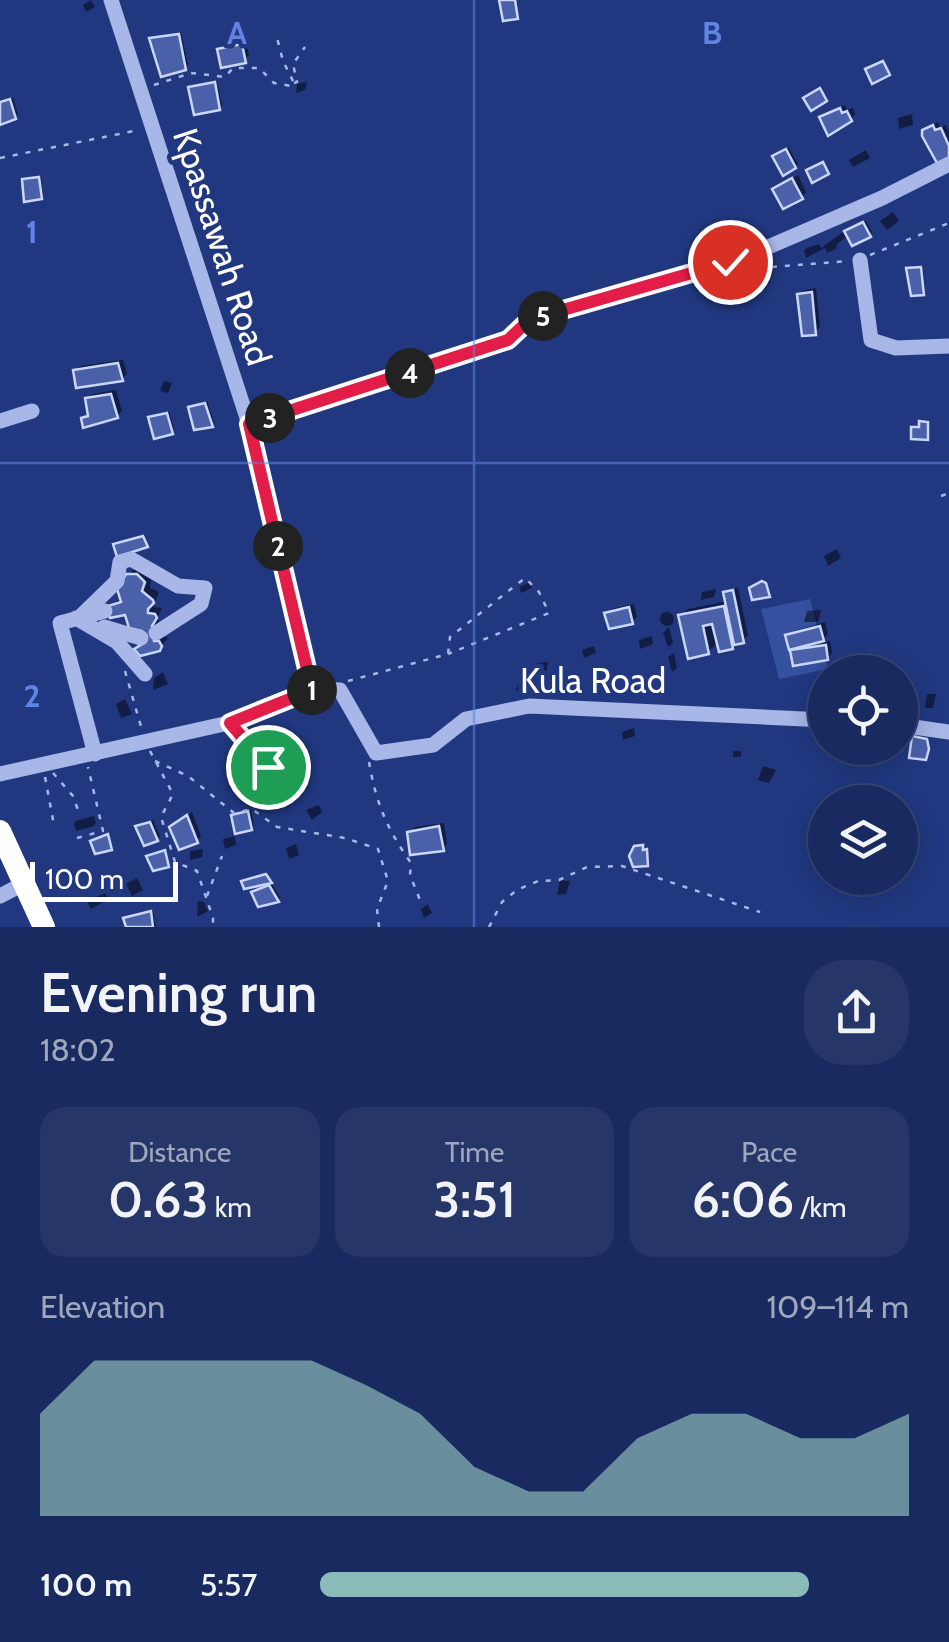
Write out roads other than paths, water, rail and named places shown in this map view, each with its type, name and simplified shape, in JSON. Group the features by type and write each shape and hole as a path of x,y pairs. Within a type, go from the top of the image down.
{"highway":[{"path":"0,831 44,927"}],"street":[{"name":"Kpassawah Road","path":"111,0 249,424 312,690"},
{"path":"249,424 508,340 528,321 730,262 848,213 949,164"},
{"path":"860,260 871,340 896,348 949,346"},
{"path":"0,420 32,411"},
{"path":"131,559 178,586 205,588 201,604 148,636 72,620 116,581 120,562 131,559"},
{"path":"178,586 177,600 187,613"},
{"path":"72,620 105,611"},
{"path":"72,620 90,755"},
{"path":"72,620 117,642 145,674"},
{"path":"0,774 230,723 312,690"},
{"name":"Kula Road","path":"312,690 340,690 376,754 433,745 466,719 530,706 808,719"},
{"path":"918,728 949,732"},
{"path":"0,896 25,882"}]}
